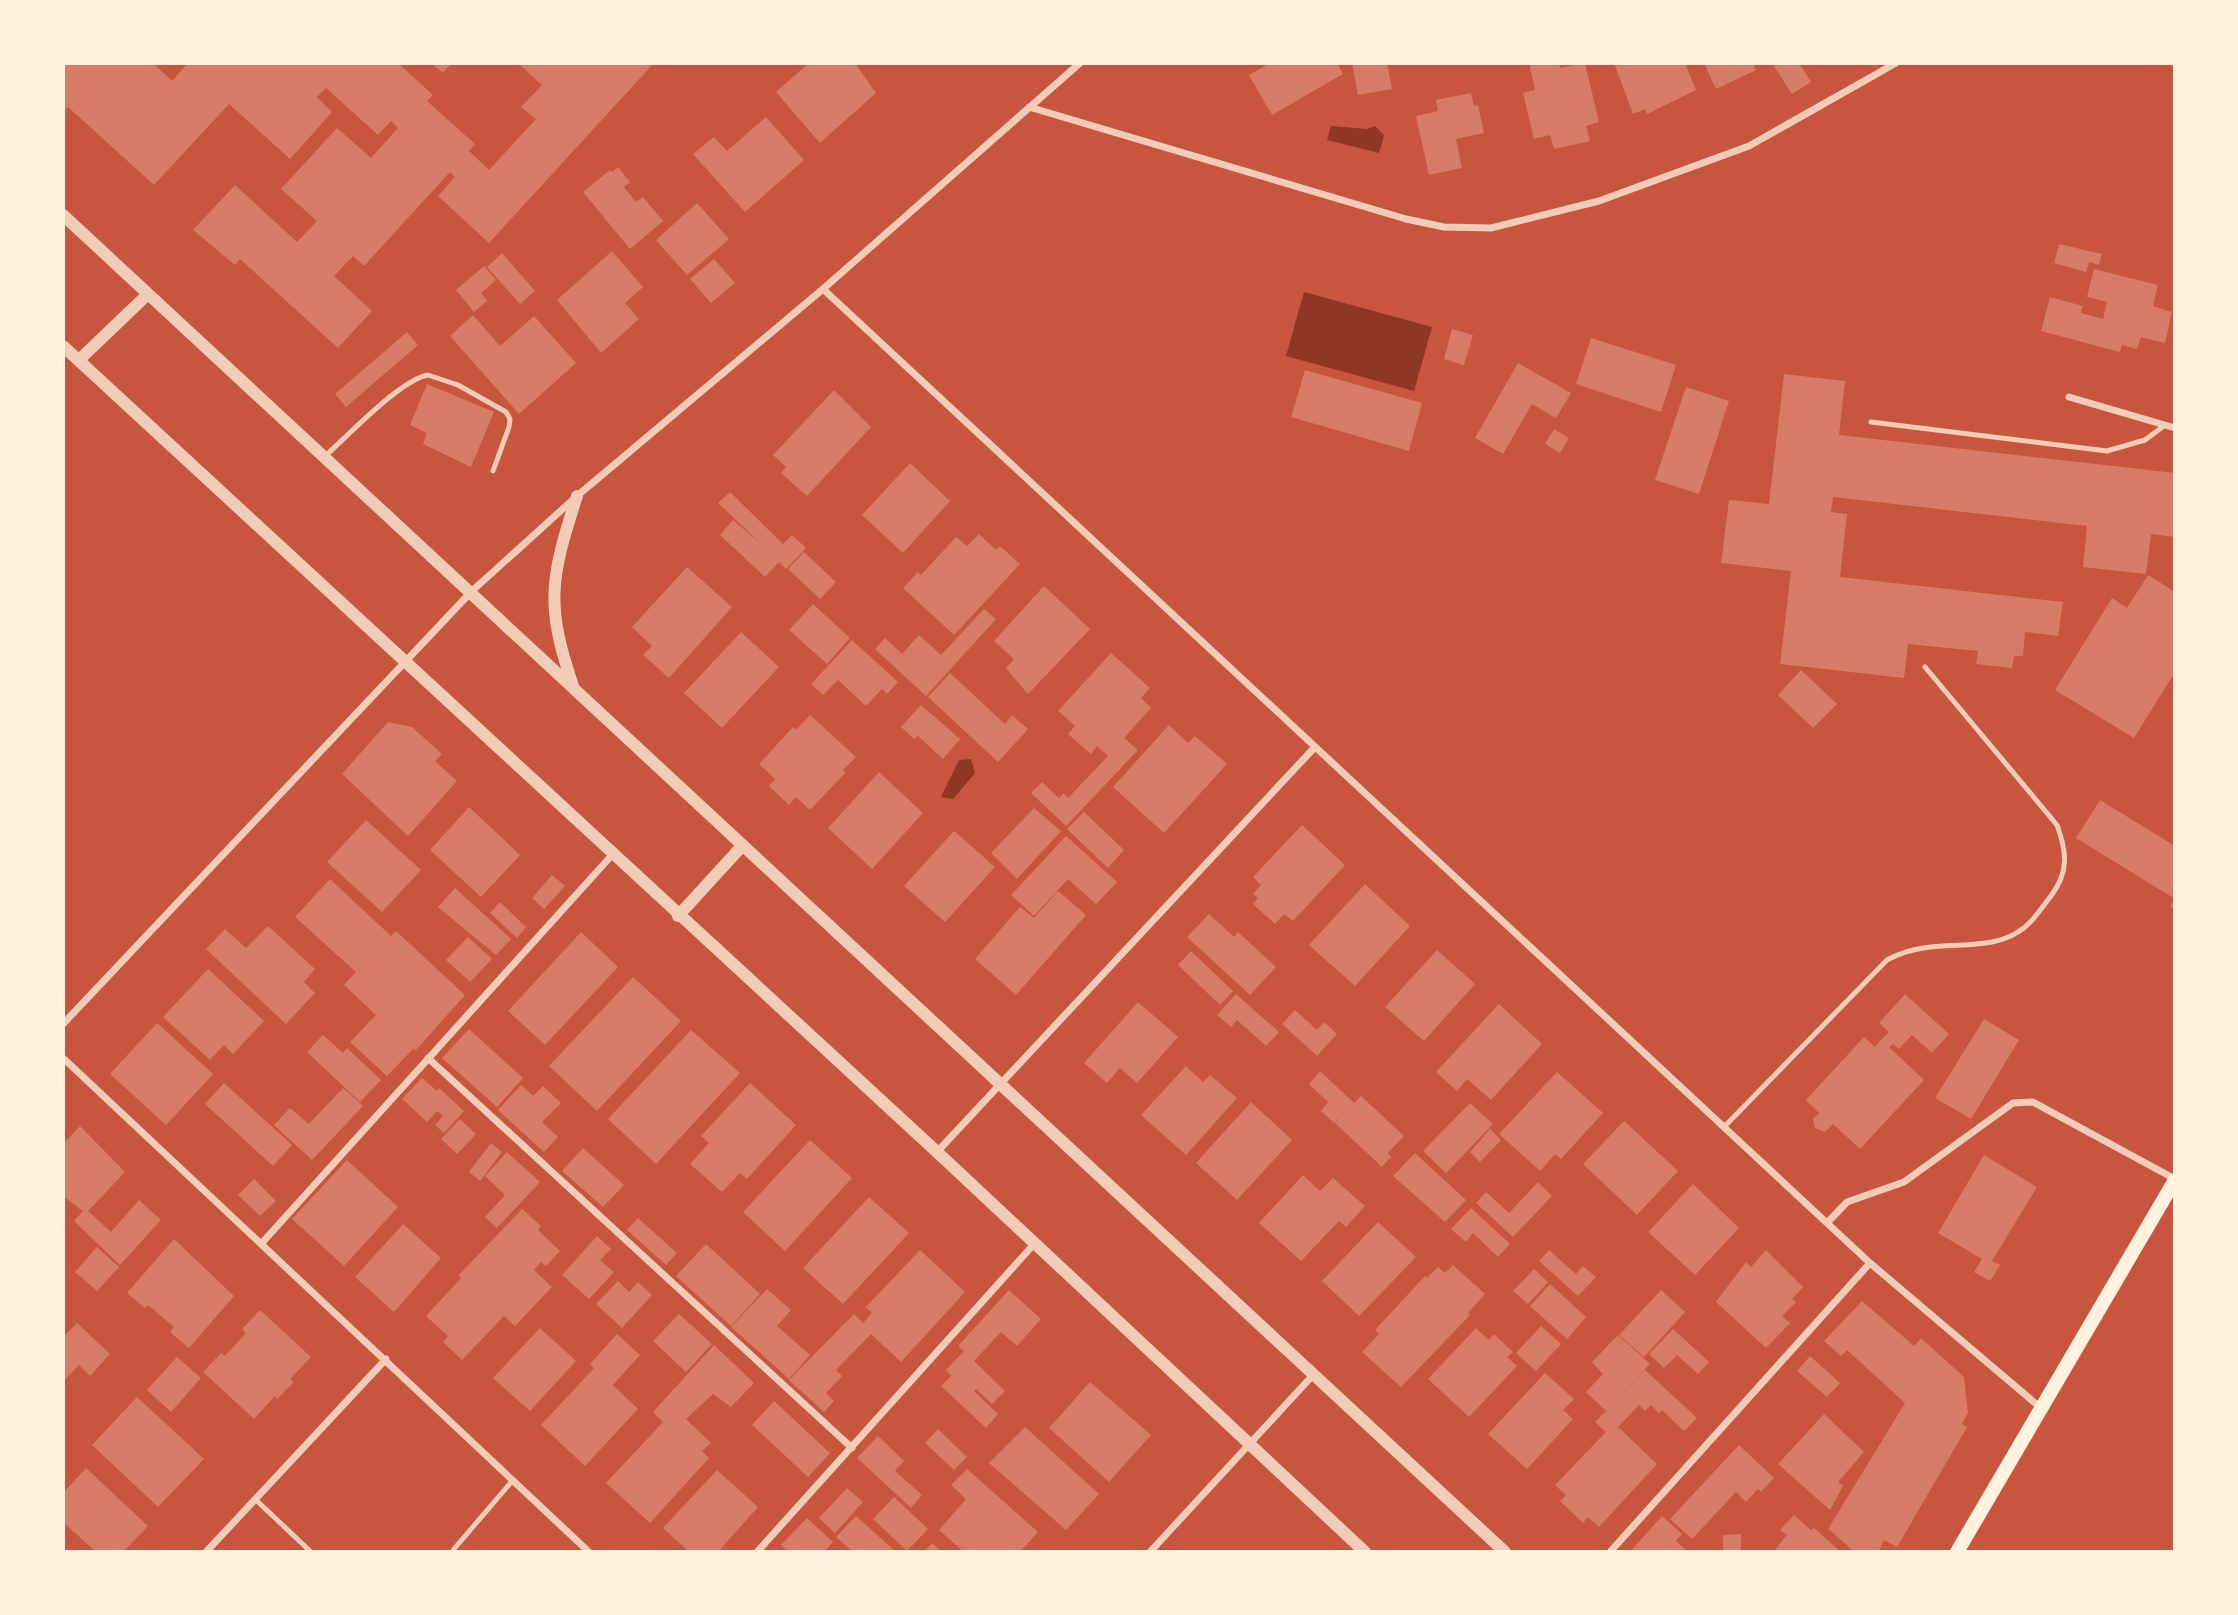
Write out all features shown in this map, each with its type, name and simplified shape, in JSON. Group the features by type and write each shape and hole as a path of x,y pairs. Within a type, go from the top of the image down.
{"main road":[{"path":"1957,1552 2043,1410 2175,1179"}],"street":[{"path":"1029,107 1406,219 1467,230 1491,228 1599,201 1749,146 1896,63"},
{"path":"63,1024 472,591 577,496 823,289 1077,64"},
{"path":"63,215 472,591 575,692 1001,1082 1505,1552"},
{"path":"823,289 1870,1263 2043,1410"},
{"path":"79,360 148,294"},
{"path":"63,346 403,663 937,1152 1249,1447 1365,1552"},
{"path":"2069,397 2175,428"},
{"path":"575,692 558,643 553,603 556,561 577,496"},
{"path":"937,1152 1315,747"},
{"path":"678,916 743,845"},
{"path":"261,1244 612,855"},
{"path":"63,1058 589,1552"},
{"path":"428,1058 852,1448"},
{"path":"1827,1223 1847,1202 1904,1182 2013,1103 2033,1102 2175,1179"},
{"path":"757,1552 1035,1243"},
{"path":"1610,1552 1870,1263"},
{"path":"206,1552 386,1359"},
{"path":"1150,1552 1314,1374"}],"lane":[{"path":"325,456 383,403 412,381 428,375 458,385 506,412 509,427 493,471"},
{"path":"1871,422 2107,451 2145,440 2165,425"},
{"path":"1724,1127 1887,960 1916,947 1992,942 2008,938 2028,925 2059,885 2066,857 2057,825 1925,667"},
{"path":"454,1549 513,1480"},
{"path":"255,1499 311,1552"}],"shaded area":[{"path":"1331,126 1367,129 1375,126 1384,135 1379,153 1327,140"},
{"path":"1304,292 1432,327 1414,391 1286,356"},
{"path":"971,759 975,773 953,799 941,797 959,760"}],"building":[{"path":"63,63 153,63 172,81 188,63 398,63 433,95 427,101 475,144 469,151 489,170 536,119 521,107 542,85 518,63 654,63 489,243 438,196 455,177 450,172 364,266 353,256 334,276 372,311 338,348 240,259 235,265 193,230 235,185 297,242 317,221 281,189 337,128 371,158 398,128 391,121 378,135 326,88 317,97 332,112 290,159 229,104 154,185 68,107 63,112"},
{"path":"431,63 452,63 443,73"},
{"path":"809,63 855,63 876,93 820,143 776,92"},
{"path":"1270,63 1337,63 1343,74 1272,115 1249,75"},
{"path":"1352,63 1387,63 1392,89 1358,95"},
{"path":"1529,63 1559,63 1560,68 1585,63 1599,122 1586,126 1590,141 1554,149 1550,135 1534,139 1523,93 1535,90"},
{"path":"1614,63 1685,63 1696,90 1647,114 1645,109 1633,114"},
{"path":"1704,63 1753,63 1756,70 1716,89"},
{"path":"1780,63 1799,63 1811,82 1792,94 1774,66"},
{"path":"1471,93 1474,106 1478,105 1484,133 1456,139 1462,168 1429,175 1416,116 1438,111 1436,100"},
{"path":"766,117 804,160 745,212 693,154 714,137 727,151"},
{"path":"618,167 630,182 624,187 636,202 643,197 663,221 630,249 583,192 610,170 612,172"},
{"path":"697,203 729,239 687,275 656,240"},
{"path":"2059,244 2102,254 2099,265 2089,262 2086,272 2054,263"},
{"path":"612,251 643,287 625,303 639,319 601,353 557,300"},
{"path":"502,253 535,291 520,304 487,267"},
{"path":"714,259 735,283 711,303 690,279"},
{"path":"484,266 496,280 481,293 487,301 474,312 456,290"},
{"path":"2094,269 2158,285 2153,306 2172,312 2165,343 2141,337 2137,349 2122,345 2120,352 2041,331 2050,297 2083,306 2081,313 2103,319 2107,302 2087,297"},
{"path":"473,315 500,346 534,316 576,363 519,414 450,336"},
{"path":"1452,329 1473,335 1464,365 1444,359"},
{"path":"407,332 418,345 346,407 335,394"},
{"path":"1591,338 1676,365 1661,412 1576,384"},
{"path":"1518,363 1571,393 1556,418 1532,404 1503,454 1475,438"},
{"path":"1305,370 1422,403 1409,451 1291,417"},
{"path":"1784,374 1845,381 1839,435 2175,473 2175,537 2151,534 2146,574 2083,567 2087,526 1833,497 1831,512 1847,514 1840,577 2063,602 2058,636 2025,632 2023,656 2014,656 2012,668 1976,664 1978,651 1908,644 1904,678 1780,664 1791,571 1721,563 1729,500 1769,504"},
{"path":"427,384 494,412 471,467 423,444 427,433 410,425"},
{"path":"1686,387 1729,401 1699,494 1655,480"},
{"path":"834,390 871,427 807,496 781,473 786,467 773,455"},
{"path":"1554,429 1569,438 1560,453 1545,444"},
{"path":"910,463 950,501 903,553 862,515"},
{"path":"730,492 783,544 792,535 806,548 786,569 779,562 765,577 720,535 733,520 760,543 718,503"},
{"path":"979,534 996,550 1000,546 1020,564 954,635 903,588 918,572 921,575 956,537 967,546"},
{"path":"804,552 836,582 820,599 788,569"},
{"path":"687,567 732,607 669,678 643,655 652,646 632,627"},
{"path":"2148,575 2175,592 2175,672 2134,738 2055,690 2112,598 2127,608"},
{"path":"1044,586 1090,629 1028,694 1006,668 1014,659 994,641"},
{"path":"813,604 850,638 827,664 789,630"},
{"path":"984,609 996,619 926,696 875,649 885,638 902,654 919,635 941,655"},
{"path":"741,632 779,667 722,728 684,693"},
{"path":"852,640 898,682 887,694 882,689 866,706 838,680 823,695 811,684"},
{"path":"1111,653 1150,688 1141,698 1151,708 1124,738 1138,750 1066,826 1031,793 1042,782 1059,798 1064,793 1068,798 1108,756 1097,746 1091,754 1068,734 1075,726 1058,711"},
{"path":"1801,670 1837,704 1813,728 1778,695"},
{"path":"950,673 1005,724 1012,715 1028,729 998,762 928,697"},
{"path":"921,705 960,739 943,759 918,736 914,739 901,727"},
{"path":"810,715 856,757 843,770 846,772 810,810 796,797 789,805 769,786 775,779 759,764 793,727 796,730"},
{"path":"388,722 412,727 442,754 435,761 457,781 408,836 342,774"},
{"path":"1169,725 1188,743 1195,736 1227,764 1164,833 1113,787"},
{"path":"879,772 923,813 872,869 828,828"},
{"path":"2100,800 2175,846 2175,899 2076,838"},
{"path":"469,807 520,855 481,897 430,850"},
{"path":"1034,808 1061,831 1017,879 991,853"},
{"path":"1084,812 1124,850 1108,868 1067,829"},
{"path":"366,820 421,870 382,912 327,862"},
{"path":"1302,825 1345,865 1293,921 1284,914 1275,924 1253,904 1258,898 1253,894 1261,885 1253,877"},
{"path":"954,831 995,867 945,922 904,886"},
{"path":"1066,836 1117,882 1096,904 1068,879 1034,916 1011,895"},
{"path":"552,875 565,886 544,909 532,898"},
{"path":"330,879 391,936 396,931 465,995 415,1051 413,1049 387,1076 350,1042 376,1015 344,985 356,972 295,917"},
{"path":"1365,884 1410,926 1355,986 1309,945"},
{"path":"455,888 511,939 496,955 438,907"},
{"path":"1058,891 1086,915 1016,995 975,959 1020,907 1034,918"},
{"path":"500,902 526,927 517,938 490,913"},
{"path":"1209,914 1234,937 1238,932 1276,967 1250,995 1187,937"},
{"path":"268,926 315,969 304,982 315,993 286,1024 206,949 225,929 246,948"},
{"path":"581,932 618,967 545,1045 508,1011"},
{"path":"468,937 492,959 470,982 446,960"},
{"path":"1437,950 1475,984 1424,1041 1385,1007"},
{"path":"1191,951 1233,991 1220,1005 1178,965"},
{"path":"208,969 264,1021 233,1054 224,1045 210,1060 163,1017"},
{"path":"633,977 681,1021 597,1111 549,1066"},
{"path":"1236,994 1279,1032 1266,1046 1237,1020 1231,1027 1217,1015"},
{"path":"1905,994 1949,1034 1932,1053 1912,1035 1899,1049 1893,1044 1889,1047 1924,1080 1860,1149 1833,1124 1825,1132 1815,1128 1813,1119 1819,1113 1806,1100 1864,1037 1875,1047 1889,1032 1879,1023"},
{"path":"1138,1002 1178,1037 1137,1083 1120,1068 1107,1083 1084,1063"},
{"path":"1499,1004 1542,1044 1491,1100 1467,1079 1457,1091 1436,1072"},
{"path":"1295,1010 1317,1030 1324,1022 1337,1034 1317,1056 1282,1024"},
{"path":"1984,1019 2019,1040 1971,1119 1935,1098"},
{"path":"157,1023 213,1074 166,1125 110,1074"},
{"path":"469,1029 523,1078 497,1107 442,1058"},
{"path":"691,1030 740,1073 656,1164 608,1119"},
{"path":"323,1035 343,1053 347,1048 381,1080 360,1102 307,1052"},
{"path":"1186,1066 1203,1082 1210,1075 1237,1098 1186,1155 1141,1115"},
{"path":"1320,1071 1354,1103 1361,1096 1404,1136 1388,1153 1391,1157 1382,1167 1335,1123 1346,1111 1334,1123 1321,1111 1328,1102 1309,1084"},
{"path":"1557,1072 1603,1113 1561,1159 1555,1154 1540,1171 1499,1134"},
{"path":"422,1078 437,1091 439,1088 464,1111 444,1133 435,1125 443,1116 437,1111 427,1122 402,1099"},
{"path":"224,1083 292,1145 273,1166 205,1104"},
{"path":"750,1083 796,1125 747,1179 740,1173 722,1192 690,1164 709,1143 701,1136"},
{"path":"521,1085 533,1096 543,1086 561,1103 542,1122 558,1137 544,1152 498,1110"},
{"path":"343,1088 363,1106 312,1160 274,1125 290,1108 309,1124"},
{"path":"1251,1102 1292,1140 1237,1200 1196,1163"},
{"path":"1470,1103 1493,1124 1446,1173 1423,1151"},
{"path":"460,1119 476,1134 457,1154 441,1139"},
{"path":"1624,1121 1678,1171 1637,1215 1583,1164"},
{"path":"80,1126 125,1172 88,1211 111,1232 139,1200 161,1220 120,1265 74,1221 83,1211 63,1196 63,1144"},
{"path":"1490,1129 1501,1140 1480,1162 1470,1152"},
{"path":"810,1140 852,1178 785,1251 743,1212"},
{"path":"491,1143 502,1152 480,1181 469,1172"},
{"path":"583,1148 624,1185 603,1207 562,1171"},
{"path":"507,1152 540,1182 497,1228 485,1217 505,1195 485,1176"},
{"path":"1415,1153 1466,1200 1445,1222 1393,1176"},
{"path":"1984,1155 2037,1187 1992,1261 2000,1265 1990,1281 1974,1272 1982,1259 1938,1233"},
{"path":"347,1160 398,1207 344,1266 292,1219"},
{"path":"1303,1175 1320,1191 1333,1178 1365,1206 1346,1227 1339,1221 1301,1261 1259,1223"},
{"path":"254,1179 276,1201 260,1216 238,1195"},
{"path":"1538,1182 1552,1196 1513,1237 1476,1203 1486,1192 1509,1213"},
{"path":"1693,1184 1739,1228 1695,1275 1648,1232"},
{"path":"869,1197 909,1233 843,1304 803,1268"},
{"path":"1471,1208 1510,1244 1498,1257 1473,1233 1466,1242 1451,1229"},
{"path":"522,1209 541,1226 538,1230 560,1251 546,1266 541,1262 534,1270 552,1287 515,1326 504,1316 462,1360 443,1342 448,1336 426,1316 461,1278 458,1276"},
{"path":"638,1218 677,1253 666,1265 627,1230"},
{"path":"1378,1222 1416,1257 1359,1316 1322,1281"},
{"path":"403,1224 441,1258 394,1312 355,1277"},
{"path":"597,1236 611,1249 600,1260 614,1272 589,1299 562,1275"},
{"path":"174,1239 234,1296 189,1348 170,1332 174,1327 148,1305 145,1308 127,1293"},
{"path":"706,1244 760,1294 731,1326 676,1276"},
{"path":"97,1247 119,1267 97,1291 75,1272"},
{"path":"920,1250 965,1292 901,1362 871,1334 836,1370 842,1376 826,1393 834,1401 824,1412 789,1380 854,1314 863,1323 872,1313 866,1307"},
{"path":"1549,1250 1576,1274 1583,1266 1596,1277 1578,1296 1539,1261"},
{"path":"1766,1250 1803,1287 1792,1299 1796,1302 1782,1316 1790,1323 1766,1348 1716,1302 1746,1262 1751,1267"},
{"path":"1453,1265 1485,1294 1468,1313 1470,1315 1401,1387 1362,1352 1379,1334 1375,1330 1425,1276 1427,1278 1438,1267 1445,1273"},
{"path":"1534,1269 1548,1282 1528,1304 1513,1291"},
{"path":"618,1281 629,1292 638,1282 652,1295 622,1328 596,1304"},
{"path":"1550,1284 1586,1317 1567,1339 1530,1306"},
{"path":"767,1289 791,1310 777,1326 810,1355 789,1379 731,1327"},
{"path":"1009,1290 1041,1319 1017,1346 1001,1332 974,1361 1005,1391 992,1404 976,1389 974,1391 998,1414 986,1428 941,1386 951,1376 946,1370 964,1351 958,1346"},
{"path":"1661,1290 1685,1312 1644,1357 1619,1335"},
{"path":"1862,1301 1914,1346 1921,1338 1964,1377 1968,1413 1962,1424 1967,1427 1897,1547 1884,1540 1878,1552 1855,1552 1828,1529 1905,1403 1847,1350 1841,1356 1824,1341"},
{"path":"260,1310 311,1357 290,1379 294,1382 277,1399 275,1396 254,1419 203,1372 221,1353 225,1356 246,1333 242,1329"},
{"path":"679,1314 712,1344 686,1372 653,1341"},
{"path":"77,1323 110,1354 90,1376 79,1365 63,1382 63,1337"},
{"path":"1541,1326 1561,1344 1536,1371 1516,1353"},
{"path":"540,1328 576,1361 530,1411 493,1378"},
{"path":"1476,1328 1489,1340 1494,1334 1513,1352 1507,1357 1517,1366 1469,1417 1428,1379"},
{"path":"1673,1329 1709,1362 1698,1374 1677,1355 1664,1368 1649,1354"},
{"path":"617,1334 640,1355 613,1385 638,1409 585,1466 541,1425 594,1368 590,1364"},
{"path":"1618,1335 1650,1364 1612,1404 1645,1370 1697,1418 1684,1431 1662,1410 1659,1413 1651,1405 1645,1411 1639,1405 1618,1427 1657,1464 1599,1527 1588,1517 1583,1523 1560,1501 1566,1495 1555,1485 1606,1432 1595,1422 1606,1411 1586,1392 1603,1374 1592,1362"},
{"path":"714,1345 754,1383 731,1407 713,1394 686,1419 711,1443 702,1451 709,1458 650,1523 606,1483 663,1422 653,1412"},
{"path":"1810,1356 1840,1383 1827,1397 1797,1371"},
{"path":"177,1357 201,1378 171,1412 147,1390"},
{"path":"1545,1373 1574,1399 1563,1410 1573,1419 1527,1469 1488,1434"},
{"path":"1090,1382 1151,1435 1109,1482 1049,1428"},
{"path":"137,1397 204,1459 158,1507 92,1445"},
{"path":"774,1401 830,1453 808,1477 752,1425"},
{"path":"1824,1414 1864,1452 1838,1482 1843,1486 1830,1510 1778,1464"},
{"path":"1025,1427 1099,1494 1066,1530 989,1463"},
{"path":"938,1429 967,1457 954,1470 925,1443"},
{"path":"878,1436 904,1461 895,1471 922,1495 911,1508 857,1458"},
{"path":"1739,1445 1774,1478 1761,1492 1758,1489 1746,1502 1736,1492 1692,1539 1670,1519"},
{"path":"86,1468 148,1526 123,1552 96,1552 63,1522 63,1493"},
{"path":"967,1469 1038,1532 1020,1552 964,1552 939,1530 966,1499 951,1485"},
{"path":"717,1470 758,1507 718,1552 689,1552 663,1528"},
{"path":"847,1488 863,1502 835,1533 819,1518"},
{"path":"894,1497 928,1529 907,1551 873,1519"},
{"path":"1794,1515 1811,1530 1814,1528 1841,1552 1773,1552 1787,1535 1780,1530"},
{"path":"856,1516 896,1552 853,1552 836,1537"},
{"path":"1662,1516 1682,1534 1676,1541 1688,1552 1630,1552"},
{"path":"807,1518 833,1542 824,1552 788,1552 781,1545"},
{"path":"1741,1534 1741,1552 1723,1552 1723,1535"},
{"path":"932,1543 942,1552 924,1552"}]}
